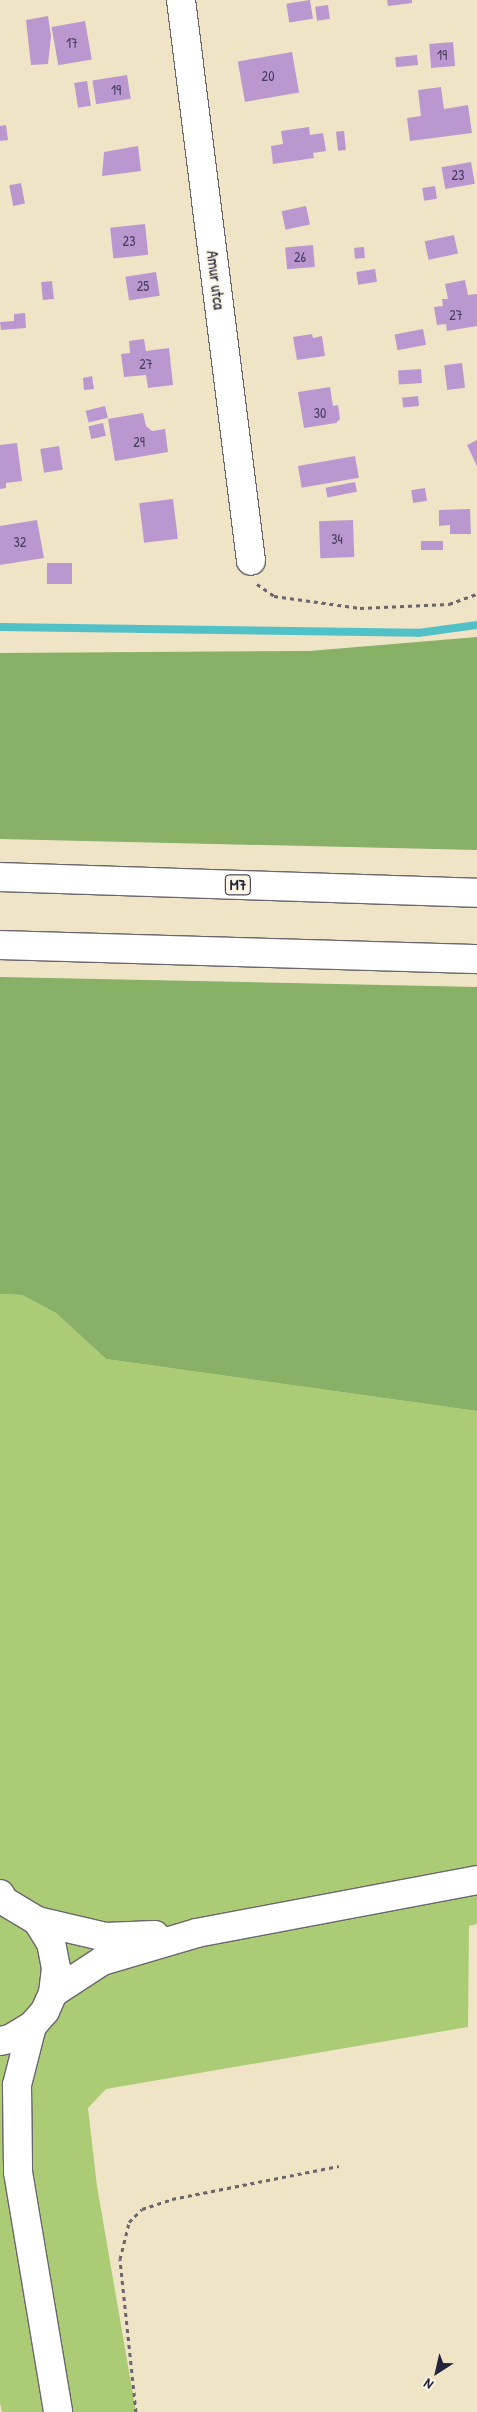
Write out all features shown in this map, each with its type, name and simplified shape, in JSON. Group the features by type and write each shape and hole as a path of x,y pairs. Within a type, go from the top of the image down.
{"main road":[{"name":"Amur utca","path":"181,0 251,561"},
{"name":"M7","path":"0,877 477,893"},
{"path":"0,945 477,959"},
{"path":"53,1993 102,1960 197,1933 477,1880"},
{"path":"2,1899 37,1922 105,1937 197,1933"},
{"path":"0,2041 10,2039 32,2026 45,2011 53,1993 56,1968 51,1943 37,1922"},
{"path":"32,2026 17,2085 18,2172 58,2412"},
{"path":"0,2125 18,2172"}],"path":[{"path":"251,561 258,588 274,596 360,608 449,604 477,594"},
{"path":"136,2412 120,2259 128,2222 142,2210 172,2199 339,2166"}],"green space":[{"path":"477,637 477,850 0,839 0,653 309,651"},
{"path":"0,977 477,987 477,1411 106,1359 56,1313 22,1295 0,1294"},
{"path":"0,1294 22,1295 56,1313 106,1359 477,1411 477,1924 469,1926 468,2027 106,2089 88,2108 97,2186 136,2412 2,2412 0,2403"}],"building":[{"path":"310,0 313,19 289,23 286,4"},
{"path":"387,0 412,0 412,3 388,6"},
{"path":"328,5 330,19 317,21 315,7"},
{"path":"48,16 51,36 48,64 31,65 26,20"},
{"path":"85,21 92,59 58,65 52,27"},
{"path":"453,42 455,66 431,68 429,44"},
{"path":"292,52 299,92 245,102 238,62"},
{"path":"417,55 418,65 396,67 395,57"},
{"path":"127,75 131,99 96,104 92,80"},
{"path":"87,81 91,106 78,108 74,83"},
{"path":"441,87 444,109 468,105 472,133 410,141 407,118 421,116 418,90"},
{"path":"6,125 8,140 0,141 0,126"},
{"path":"309,127 310,135 323,133 326,151 313,153 314,158 273,164 271,146 283,144 281,131"},
{"path":"344,131 346,150 338,151 336,132"},
{"path":"138,146 141,171 102,176 104,152"},
{"path":"471,162 475,184 445,189 441,167"},
{"path":"21,183 25,204 13,206 9,185"},
{"path":"435,186 437,199 424,201 422,188"},
{"path":"306,206 310,225 285,230 282,211"},
{"path":"145,224 148,255 113,258 110,228"},
{"path":"454,235 458,254 429,260 425,241"},
{"path":"313,245 315,267 287,269 285,247"},
{"path":"364,247 365,258 355,259 354,248"},
{"path":"375,269 377,282 358,285 356,272"},
{"path":"156,272 160,296 129,301 125,277"},
{"path":"465,280 468,295 477,294 477,326 447,331 446,324 437,325 434,307 443,306 442,299 448,299 445,284"},
{"path":"52,281 54,299 43,300 41,282"},
{"path":"25,313 26,328 1,330 0,322 14,321 14,314"},
{"path":"423,329 426,345 398,350 395,335"},
{"path":"312,334 313,338 322,336 325,356 297,360 293,337"},
{"path":"144,339 146,351 169,348 173,385 148,388 146,375 124,377 121,354 130,353 129,341"},
{"path":"462,363 465,388 447,390 444,365"},
{"path":"421,369 422,383 399,385 398,371"},
{"path":"92,376 94,389 84,390 83,378"},
{"path":"330,387 333,406 338,405 340,419 336,423 304,428 298,392"},
{"path":"418,396 419,406 403,408 402,398"},
{"path":"105,406 108,418 88,422 86,411"},
{"path":"143,413 146,426 152,431 165,429 168,452 115,461 108,419"},
{"path":"103,423 106,436 91,439 88,426"},
{"path":"477,440 477,466 467,445"},
{"path":"17,443 22,481 6,483 6,488 0,489 0,445"},
{"path":"59,446 63,470 44,473 40,449"},
{"path":"355,456 359,478 302,488 298,466"},
{"path":"355,482 357,492 327,498 326,488"},
{"path":"425,488 427,501 413,503 411,490"},
{"path":"173,499 178,539 144,543 139,503"},
{"path":"470,509 471,534 450,534 450,525 439,526 439,510"},
{"path":"37,520 44,558 0,565 0,526"},
{"path":"353,520 354,557 320,558 319,521"},
{"path":"421,541 443,541 443,550 421,550"},
{"path":"47,563 72,563 72,584 47,584"}],"waterway":[{"path":"0,627 418,633 477,625"}]}
